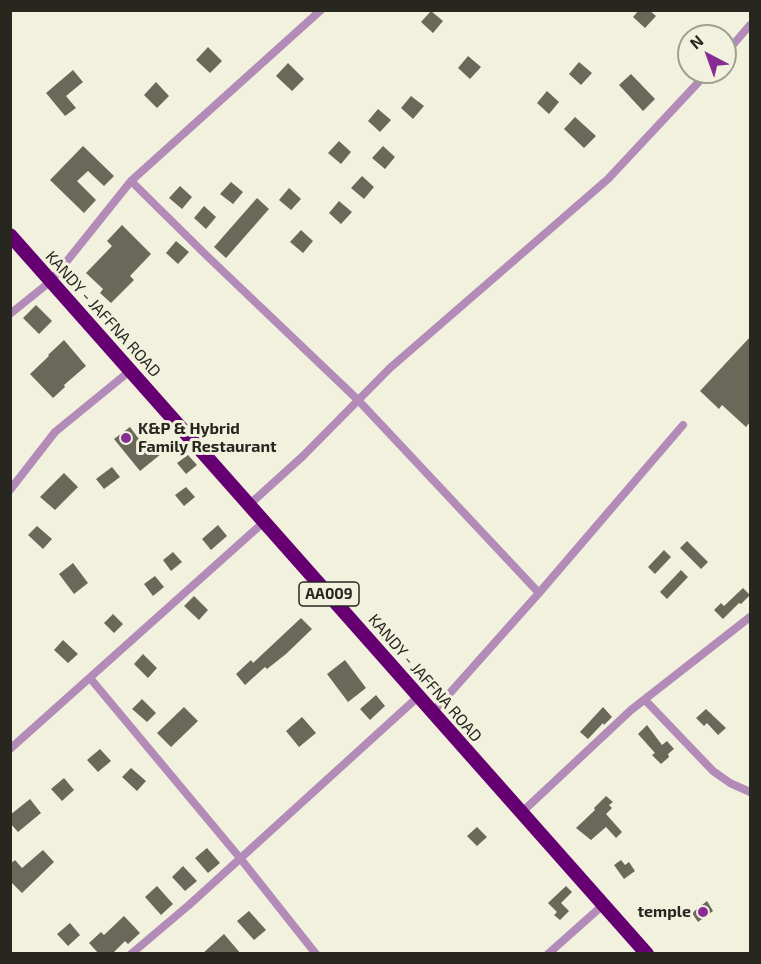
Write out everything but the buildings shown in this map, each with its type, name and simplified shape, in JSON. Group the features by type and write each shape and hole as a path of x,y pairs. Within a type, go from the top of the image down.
{"highway":[{"name":"KANDY - JAFFNA ROAD","path":"10,235 647,954"}],"street":[{"path":"10,314 51,281 131,181 321,10"},
{"path":"737,40 750,25"},
{"path":"250,504 390,368 608,179 697,84"},
{"path":"131,181 358,400 539,593"},
{"path":"10,490 55,432 131,370"},
{"path":"433,712 683,425"},
{"path":"10,749 265,521"},
{"path":"521,813 631,710 750,617"},
{"path":"90,678 240,858 316,954"},
{"path":"131,954 419,696"},
{"path":"645,700 713,771 730,783 750,792"},
{"path":"548,954 603,905"}],"place":[{"name":"K&P & Hybrid Family Restaurant","path":"126,438"},
{"name":"temple","path":"703,912"}]}
